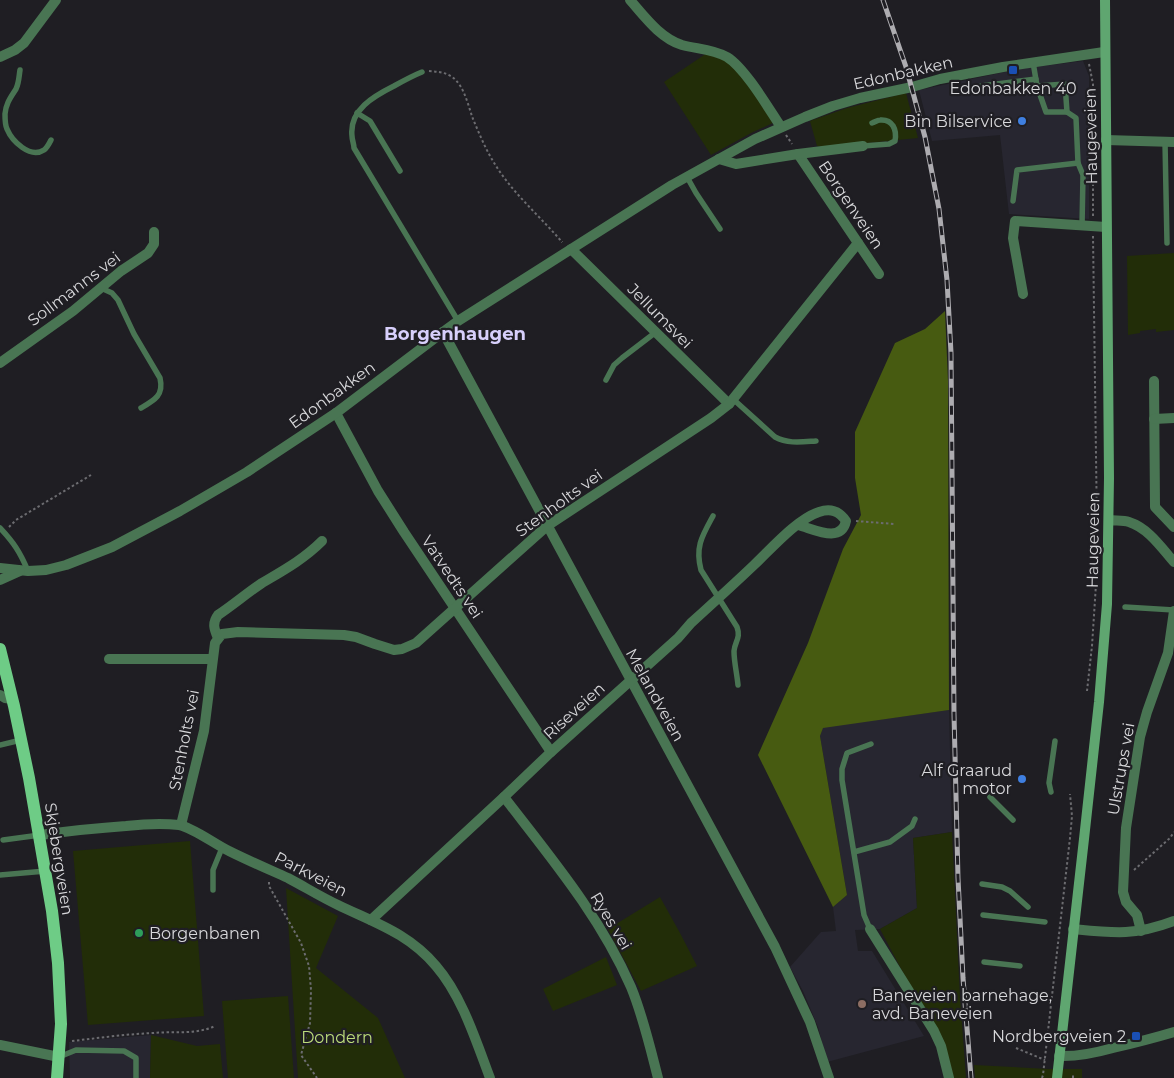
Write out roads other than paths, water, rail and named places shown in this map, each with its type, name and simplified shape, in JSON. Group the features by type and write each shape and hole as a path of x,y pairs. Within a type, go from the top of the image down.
{"main road":[{"name":"Haugeveien","path":"1057,1078 1084,839 1107,604 1109,520 1105,0"},
{"name":"Skjebergveien","path":"0,649 6,697 21,740 40,836 52,911 59,977 61,1024 57,1078"}],"street":[{"path":"0,57 15,50 24,43 56,0"},
{"path":"630,0 648,21 668,38 682,44 720,54 732,61 746,77 781,127"},
{"name":"Edonbakken","path":"0,568 25,571 46,570 66,565 112,547 208,496 336,413 458,321 687,177 755,139 833,106 860,98 940,79 1034,62 1104,52"},
{"path":"1106,140 1169,142"},
{"path":"719,159 736,164 863,146"},
{"name":"Borgenveien","path":"798,154 879,274"},
{"path":"1023,294 1013,238 1014,221 1106,227"},
{"name":"Sollmanns vei","path":"0,363 73,311 148,253 154,244 154,232"},
{"name":"Stenholts vei","path":"181,825 204,731 215,643 222,634 238,632 344,635 356,637 394,650 402,649 416,642 547,526 711,418 731,401 858,243"},
{"name":"Jellumsvei","path":"570,249 731,401"},
{"name":"Melandveien","path":"443,332 775,947 810,1022 828,1078"},
{"path":"1154,381 1155,507 1174,526"},
{"name":"Vatvedts vei","path":"336,413 378,491 551,752"},
{"path":"1154,419 1174,418"},
{"name":"Riseveien","path":"371,920 551,752 678,638 691,623 791,530 810,516 821,511 831,510 837,512 846,521 845,527 841,532 834,534 798,525"},
{"path":"1109,520 1128,522 1142,528 1172,554"},
{"name":"Stenholts vei","path":"218,638 214,630 214,620 218,615 278,575 322,541"},
{"name":"Edonbakken","path":"0,580 25,571"},
{"name":"Ulstrups vei","path":"1141,931 1136,915 1126,902 1123,892 1126,828 1140,737 1168,654 1174,610"},
{"path":"109,659 212,659"},
{"name":"Ryes vei","path":"504,797 572,886 612,947 640,1013 658,1078"},
{"name":"Parkveien","path":"40,836 71,830 144,824 181,825 222,848 288,878 338,905 397,933 412,943 446,978 473,1032 490,1078"},
{"path":"1073,929 1110,933 1133,932 1150,930 1174,921"},
{"path":"870,929 934,1031 941,1046 949,1078"},
{"path":"1059,1056 1084,1055 1174,1032"},
{"path":"0,1045 59,1057"}],"lane":[{"path":"1034,62 1037,86 1046,112 1067,112 1076,118 1078,162 1084,175 1087,226"},
{"path":"20,70 19,81 5,112 7,129 14,140 28,151 39,152 46,149 50,140"},
{"path":"422,72 370,99 357,114 352,127 352,136 354,148 458,321"},
{"path":"981,86 1036,79"},
{"path":"1037,86 1065,84 1067,112"},
{"path":"357,114 370,121 400,171"},
{"path":"863,146 889,144 895,140 896,130 893,124 880,120 872,123"},
{"path":"1167,244 1169,142"},
{"path":"1012,201 1017,170 1078,162"},
{"path":"687,177 720,229"},
{"path":"101,288 112,293 118,300 134,334 160,378 162,384 158,396 142,408"},
{"path":"606,380 614,365 656,332"},
{"path":"731,401 775,437 789,442 816,441"},
{"path":"713,516 701,537 698,562 701,570 739,631 734,651 738,685"},
{"path":"2,530 21,554 25,571"},
{"path":"1125,607 1174,610"},
{"path":"0,745 21,740"},
{"path":"1051,792 1049,783 1055,742"},
{"path":"870,929 864,915 842,780 842,770 847,753 871,744"},
{"path":"990,797 1013,820"},
{"path":"854,852 890,842 912,826 915,819"},
{"path":"3,840 40,836"},
{"path":"213,890 213,870 222,848"},
{"path":"0,875 46,871"},
{"path":"982,884 1002,887 1010,891 1028,907"},
{"path":"983,915 1045,922"},
{"path":"984,962 1020,966"},
{"path":"59,1057 76,1050 124,1051 136,1058 136,1078"}],"railway":[{"path":"883,0 906,67 925,137 939,209 947,280 951,353 954,714 958,878 971,1078"}],"place":[{"name":"Edonbakken 40","path":"1013,70"},
{"name":"Bin Bilservice","path":"1022,121"},
{"name":"Alf Graarud motor","path":"1022,779"},
{"name":"Borgenbanen","path":"139,933"},
{"name":"Baneveien barnehage, avd. Baneveien","path":"862,1004"},
{"name":"Nordbergveien 2","path":"1136,1036"}],"district":[{"name":"Borgenhaugen","path":"455,334"}],"park label":[{"name":"Dondern","path":"337,1037"}]}
